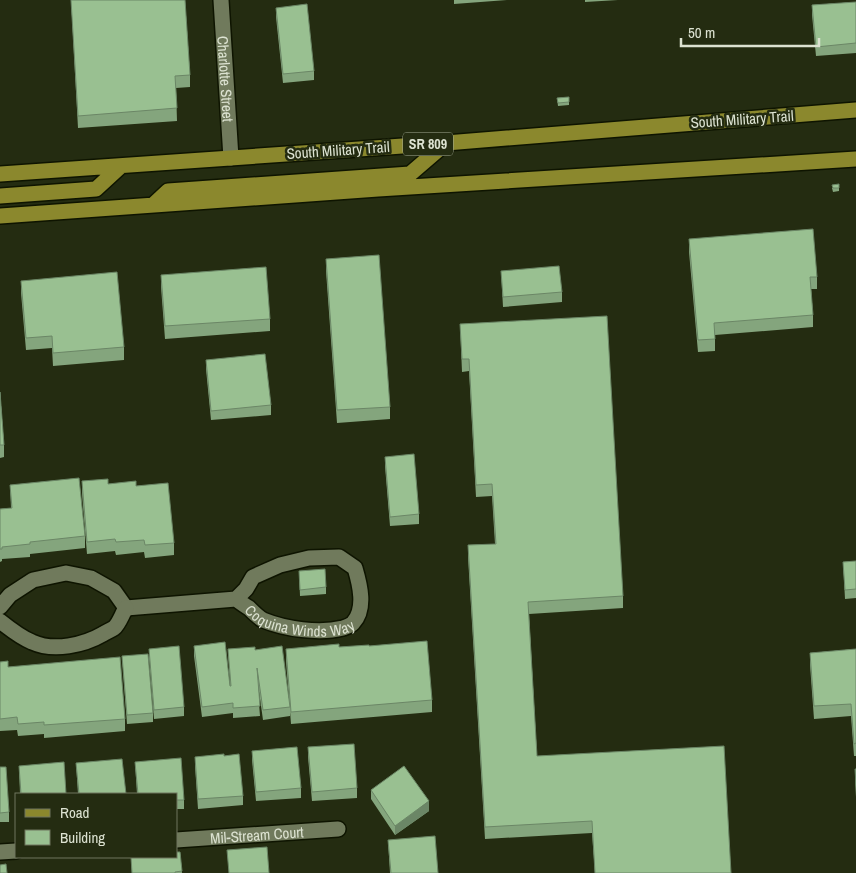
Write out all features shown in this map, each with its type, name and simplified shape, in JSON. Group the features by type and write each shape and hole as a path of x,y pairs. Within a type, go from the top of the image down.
{"main road":[{"name":"South Military Trail","path":"0,174 446,143 856,110"},
{"path":"153,205 168,191 410,174 446,143"},
{"path":"0,216 378,189 856,159"},
{"path":"0,196 96,189 121,166"}],"street":[{"name":"Charlotte Street","path":"221,0 231,158"},
{"name":"Coquina Winds Way","path":"126,608 236,599 262,619 284,626 314,631 337,629 351,625 358,615 361,601 356,568 339,557 309,558 280,565 254,577 236,599"},
{"path":"0,606 10,595 33,580 66,573 91,578 114,591 126,608 114,628 81,644 47,646 33,643 12,631 0,621"},
{"name":"Mil-Stream Court","path":"178,840 338,829"},
{"path":"0,852 15,851"}],"building":[{"path":"71,0 185,0 190,75 175,76 177,108 78,116"},
{"path":"856,2 856,43 816,47 812,5"},
{"path":"307,4 314,71 283,74 276,8"},
{"path":"569,97 569,102 558,103 557,98"},
{"path":"839,184 839,188 833,188 832,185"},
{"path":"813,229 817,277 810,277 813,315 714,323 715,339 698,340 689,239"},
{"path":"379,255 390,407 337,410 326,259"},
{"path":"559,266 562,292 503,297 501,271"},
{"path":"266,267 270,319 165,326 161,275"},
{"path":"117,272 124,347 53,353 52,336 26,338 21,281"},
{"path":"607,316 623,596 528,602 537,756 724,746 731,873 595,873 592,821 485,827 468,545 496,544 492,484 476,485 469,359 462,359 460,324"},
{"path":"265,354 271,405 211,411 206,360"},
{"path":"0,392 4,445 0,445"},
{"path":"414,454 419,514 390,517 385,457"},
{"path":"79,478 85,536 30,542 30,544 2,547 0,549 0,509 12,508 10,485"},
{"path":"108,479 108,484 136,481 136,486 168,483 174,543 145,545 144,540 116,542 115,539 87,542 82,481"},
{"path":"856,561 856,589 845,590 843,562"},
{"path":"325,569 326,587 300,590 299,571"},
{"path":"427,641 432,700 291,712 286,649 339,644 339,647 369,646"},
{"path":"225,642 230,686 228,649 255,647 255,650 282,646 290,707 263,710 257,668 260,706 233,708 233,703 202,707 194,646"},
{"path":"179,646 184,707 154,710 149,649"},
{"path":"856,649 856,743 854,744 851,704 814,706 810,653"},
{"path":"148,654 153,713 127,715 122,656"},
{"path":"120,657 125,719 44,725 44,722 18,724 17,717 0,719 0,662 8,661 8,667"},
{"path":"354,744 357,788 312,792 308,747"},
{"path":"297,747 301,788 256,792 252,751"},
{"path":"224,754 224,756 239,754 243,796 198,799 195,757"},
{"path":"181,758 184,800 178,800 178,793 138,793 135,762"},
{"path":"122,759 126,793 79,793 76,763"},
{"path":"64,762 66,793 21,793 19,766"},
{"path":"404,766 429,801 395,826 371,790"},
{"path":"0,767 6,767 9,812 0,813"},
{"path":"435,836 438,873 391,873 388,840"},
{"path":"267,847 269,873 229,873 227,850"},
{"path":"178,852 180,852 182,871 175,873 132,873 131,858 178,858"},
{"path":"6,864 7,873 0,873 0,865"}]}
